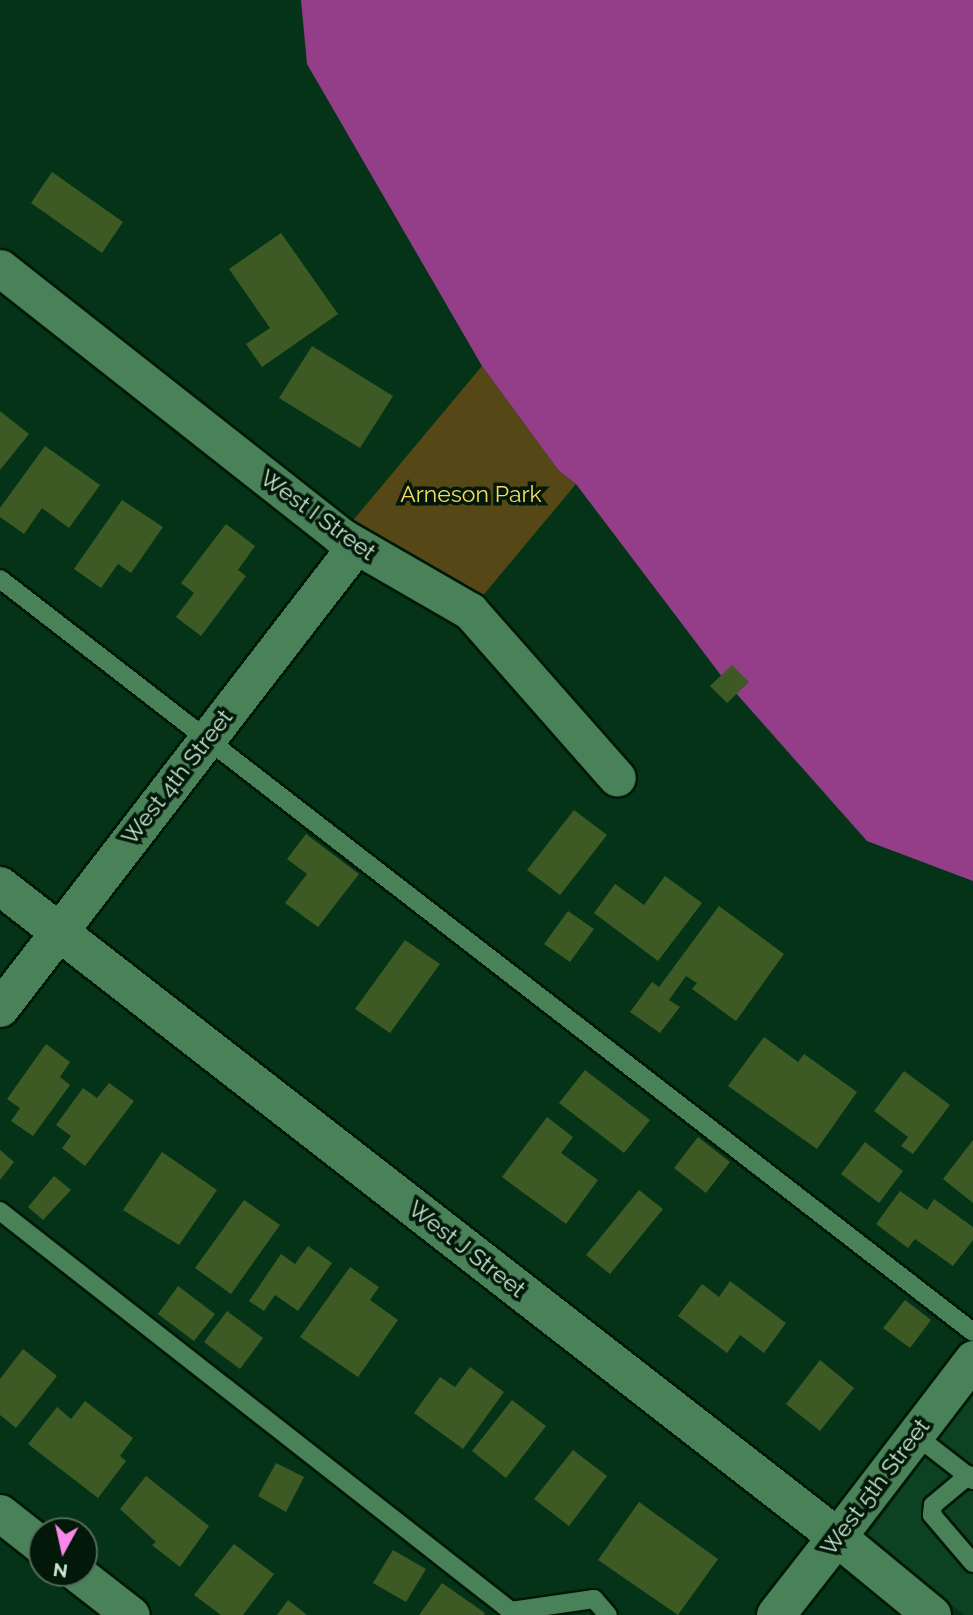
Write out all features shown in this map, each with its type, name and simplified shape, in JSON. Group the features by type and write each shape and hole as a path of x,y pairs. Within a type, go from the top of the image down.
{"street":[{"name":"West I Street","path":"0,268 355,547 470,611 617,778"},
{"name":"West 4th Street","path":"0,1008 355,547"},
{"name":"West J Street","path":"0,886 837,1537 904,1602 932,1615"},
{"name":"West 5th Street","path":"776,1615 973,1359"},
{"path":"0,1513 28,1535"},
{"path":"95,1587 131,1615"}],"lane":[{"path":"0,579 973,1332"},
{"path":"0,1211 513,1613 594,1599 608,1615"},
{"path":"914,1434 971,1477 933,1505 932,1515 973,1563"}],"shaded area":[{"path":"301,0 973,0 973,881 867,841 726,682 576,484 559,471 482,366 307,64"},
{"path":"973,1394 973,1615 964,1615 865,1538"}],"green space":[{"name":"Arneson Park","path":"482,366 559,471 576,484 470,611 340,536"}],"building":[{"path":"52,172 123,222 102,253 31,203"},
{"path":"281,233 338,314 262,367 246,344 270,328 229,269"},
{"path":"312,346 393,396 360,448 279,398"},
{"path":"0,411 29,434 0,470"},
{"path":"45,446 100,485 69,528 42,508 24,534 0,517 0,508"},
{"path":"122,500 163,527 131,573 118,564 101,588 74,569"},
{"path":"226,524 255,546 238,570 246,576 201,636 176,617 194,593 181,583"},
{"path":"732,665 749,682 727,703 710,686"},
{"path":"574,810 607,835 560,895 527,870"},
{"path":"306,834 359,874 318,927 285,903 307,874 287,859"},
{"path":"665,876 702,903 658,961 594,913 615,884 644,905"},
{"path":"719,906 784,954 736,1021 692,989 697,983 686,976 669,1000 680,1007 660,1033 630,1012 652,982 659,987"},
{"path":"568,911 594,929 570,962 544,944"},
{"path":"405,940 440,964 390,1033 355,1009"},
{"path":"764,1037 798,1062 804,1054 857,1092 817,1149 728,1086"},
{"path":"46,1044 70,1062 60,1077 70,1085 33,1136 11,1121 20,1108 7,1099"},
{"path":"585,1070 650,1120 624,1153 559,1103"},
{"path":"904,1071 950,1105 913,1154 901,1146 908,1137 874,1111"},
{"path":"109,1083 134,1101 85,1166 62,1148 71,1136 56,1125 83,1088 97,1098"},
{"path":"547,1117 573,1137 561,1153 598,1180 566,1224 502,1177"},
{"path":"698,1137 730,1162 706,1193 674,1168"},
{"path":"973,1140 973,1203 943,1179"},
{"path":"865,1142 903,1171 879,1203 841,1174"},
{"path":"0,1150 14,1162 0,1180"},
{"path":"162,1152 217,1190 179,1245 123,1210"},
{"path":"54,1176 71,1190 43,1220 28,1207"},
{"path":"639,1190 663,1209 610,1274 586,1255"},
{"path":"900,1191 927,1210 934,1199 973,1227 973,1240 953,1266 915,1239 908,1248 876,1224"},
{"path":"244,1200 280,1225 231,1294 195,1268"},
{"path":"308,1246 332,1263 298,1311 275,1295 264,1311 249,1301 281,1254 295,1264"},
{"path":"350,1267 379,1287 370,1300 398,1320 358,1377 300,1337"},
{"path":"730,1281 786,1323 764,1353 740,1335 727,1353 678,1316 702,1284 719,1297"},
{"path":"178,1286 215,1314 194,1341 158,1314"},
{"path":"905,1300 931,1320 910,1348 883,1328"},
{"path":"227,1311 263,1338 240,1369 204,1342"},
{"path":"23,1349 57,1376 16,1428 0,1415 0,1379"},
{"path":"820,1360 854,1388 820,1431 786,1404"},
{"path":"470,1367 504,1392 463,1449 414,1413 440,1377 455,1387"},
{"path":"512,1400 546,1426 506,1478 472,1451"},
{"path":"85,1401 133,1438 120,1456 126,1461 98,1498 28,1444 57,1407 71,1419"},
{"path":"573,1450 607,1476 569,1526 534,1499"},
{"path":"276,1463 304,1477 286,1512 258,1496"},
{"path":"146,1476 209,1526 180,1567 152,1545 156,1542 120,1509"},
{"path":"639,1502 718,1559 678,1615 598,1560"},
{"path":"234,1544 274,1574 243,1615 221,1615 194,1595"},
{"path":"393,1550 426,1569 406,1602 373,1583"},
{"path":"442,1583 485,1613 484,1615 419,1615"},
{"path":"288,1600 307,1615 277,1615"}]}
